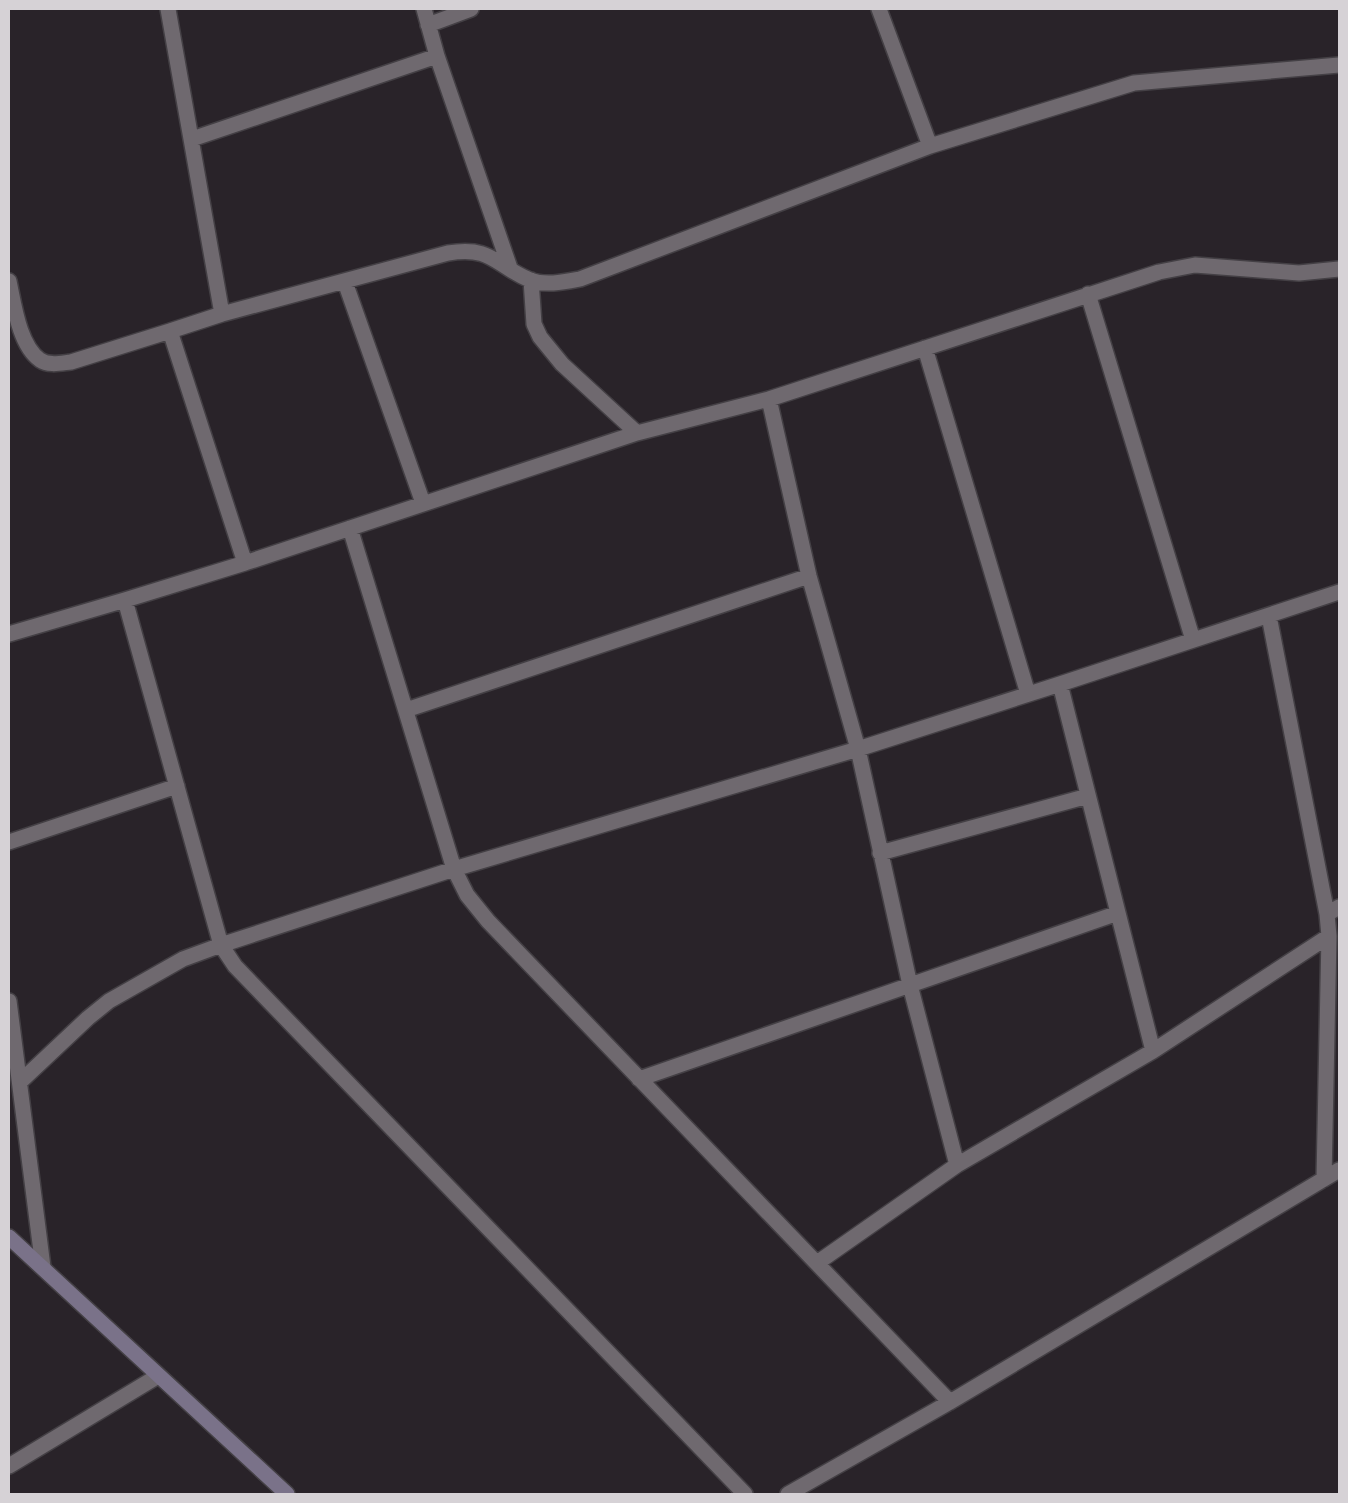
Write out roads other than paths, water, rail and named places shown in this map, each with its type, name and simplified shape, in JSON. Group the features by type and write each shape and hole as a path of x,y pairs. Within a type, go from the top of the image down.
{"main road":[{"path":"9,1237 287,1494"}],"street":[{"path":"168,9 222,314"},
{"path":"424,9 438,56 510,268"},
{"path":"428,25 470,9"},
{"path":"879,9 930,146"},
{"path":"192,139 438,56"},
{"path":"9,281 21,332 40,360 54,364 71,362 222,314 448,253 476,251 490,256 531,280 545,283 562,283 580,279 930,146 1134,83 1339,65"},
{"path":"9,634 244,563 637,434 769,399 1159,272 1195,265 1299,273 1339,269"},
{"path":"531,280 534,324 540,337 562,364 637,434"},
{"path":"345,282 423,503"},
{"path":"1088,294 1193,640"},
{"path":"170,331 244,563"},
{"path":"925,348 1028,694"},
{"path":"769,399 809,576 858,749 910,985 957,1165"},
{"path":"350,528 454,869 468,895 488,921 950,1402"},
{"path":"406,710 809,576"},
{"path":"20,1082 88,1018 109,1001 183,959 454,869 858,749 1339,592"},
{"path":"125,600 221,945 235,966 745,1494"},
{"path":"1269,616 1333,910 1329,936 1324,1179"},
{"path":"1060,684 1153,1051"},
{"path":"9,842 177,786"},
{"path":"880,853 1088,796"},
{"path":"639,1079 1118,913"},
{"path":"817,1263 957,1165 1153,1051 1329,936"},
{"path":"9,1001 43,1267"},
{"path":"788,1494 950,1402 1339,1170"},
{"path":"9,1466 158,1376"}]}
